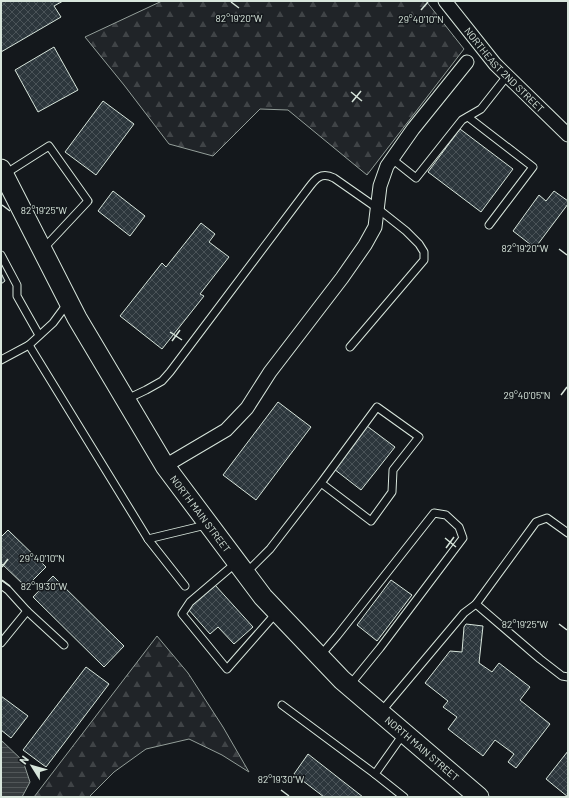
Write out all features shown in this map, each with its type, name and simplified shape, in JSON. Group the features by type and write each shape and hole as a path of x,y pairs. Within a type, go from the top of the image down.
{"main road":[{"name":"NORTH MAIN STREET","path":"3,172 76,318 125,400 166,466 263,597 342,680 479,797"}],"street":[{"name":"NORTHEAST 2ND STREET","path":"444,1 495,64 568,135"},
{"path":"166,466 226,430 247,408 270,372 338,284 365,245 375,227 380,186 387,166 413,129 467,62"}],"lane":[{"path":"392,159 416,178 462,120 481,109 507,76"},
{"path":"468,116 533,167 489,225"},
{"path":"3,172 49,146 88,201 42,250"},
{"path":"125,400 162,381 166,377 294,207 318,178 323,175 329,175 334,178 377,208 406,231 419,244 424,252 424,260 350,347"},
{"path":"1,255 17,285 17,296 39,335"},
{"path":"1,360 29,345 53,322 68,302"},
{"path":"29,345 148,539 185,586"},
{"path":"277,612 227,669 182,614 190,602 270,549 377,407 419,437 393,470 392,492 372,521 321,483"},
{"path":"320,656 434,513 446,515 459,526 464,538 349,686"},
{"path":"380,713 464,613 476,604 536,522 547,518 568,533"},
{"path":"148,539 208,524"},
{"path":"1,585 8,590 64,645"},
{"path":"476,604 540,659 562,676 568,677"},
{"path":"1,644 27,610"},
{"path":"282,705 404,797"},
{"path":"375,774 404,733"}],"green space":[{"path":"162,1 426,1 464,49 367,175 288,110 260,109 213,156 169,144 85,37"},
{"path":"157,636 188,673 223,727 249,772 222,755 189,739 146,749 114,772 89,797 34,797"}],"shaded area":[{"path":"1,740 23,761 30,782 22,797 1,797"}],"building":[{"path":"1,1 63,1 54,6 61,17 1,52"},
{"path":"54,47 78,90 38,112 15,70"},
{"path":"103,101 134,124 96,175 65,152"},
{"path":"460,129 513,169 481,212 428,172"},
{"path":"113,191 145,216 130,236 98,211"},
{"path":"554,191 568,201 568,204 535,248 513,231 539,195 546,201"},
{"path":"201,223 215,234 209,242 229,257 200,294 204,296 162,349 120,316 162,263 166,267"},
{"path":"1,273 5,281 1,284"},
{"path":"278,402 311,427 256,500 223,475"},
{"path":"367,426 395,447 361,490 334,469"},
{"path":"8,530 46,567 26,587 1,563 1,537"},
{"path":"53,576 124,646 104,667 33,597"},
{"path":"391,580 412,595 377,641 357,625"},
{"path":"215,585 253,627 234,644 218,627 210,634 188,609"},
{"path":"466,624 483,626 479,663 492,672 499,663 530,687 520,700 550,724 516,768 508,762 514,754 495,740 483,756 448,729 457,717 443,707 448,701 425,683 450,651 462,652 464,627"},
{"path":"86,667 109,684 46,767 23,750"},
{"path":"1,696 28,716 11,738 1,730"},
{"path":"568,751 568,797 546,779"},
{"path":"308,754 363,797 324,797 294,774"}]}
